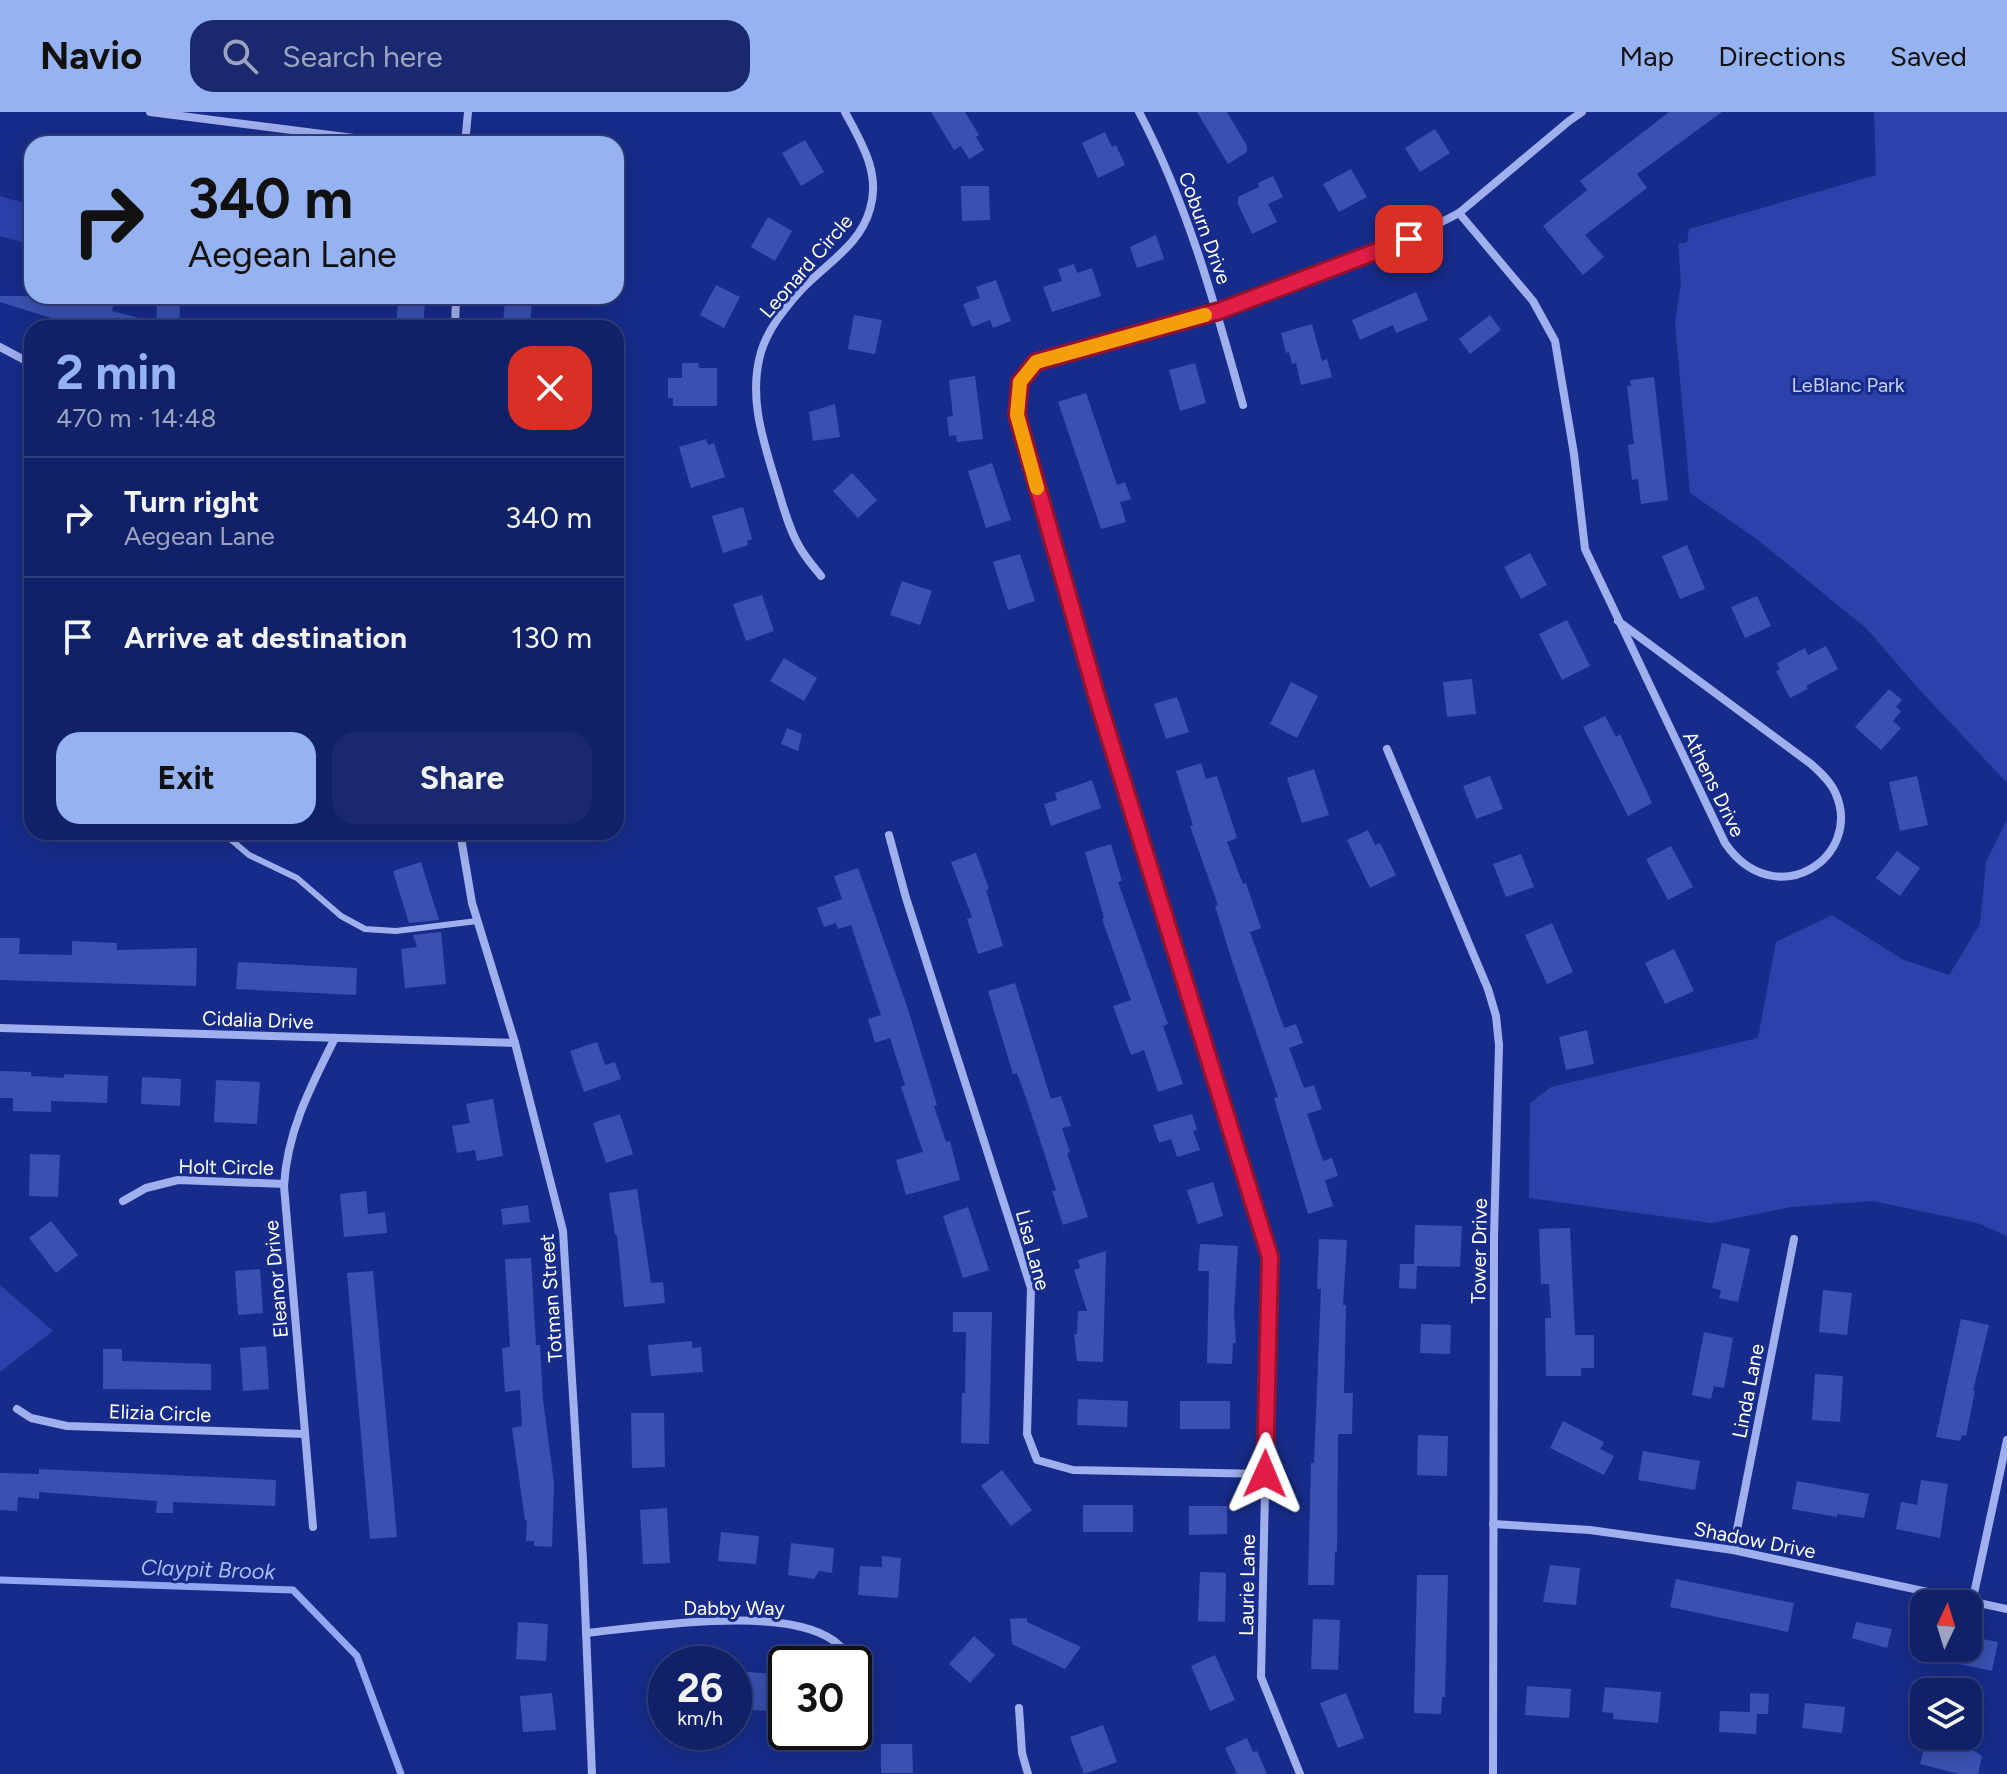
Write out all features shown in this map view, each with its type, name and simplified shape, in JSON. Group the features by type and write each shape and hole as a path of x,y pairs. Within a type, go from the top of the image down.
{"street":[{"path":"150,112 338,136"},
{"path":"466,136 468,112"},
{"name":"Leonard Circle","path":"821,576 799,546 788,521 761,431 756,391 761,351 778,318 803,288 859,235 870,211 872,173 864,148 845,112"},
{"name":"Coburn Drive","path":"1139,112 1161,155 1203,262 1243,405"},
{"path":"1561,112 1569,121"},
{"path":"1217,311 1409,239 1459,213 1582,112"},
{"name":"Athens Drive","path":"1459,213 1533,301 1555,341 1574,454 1585,549 1618,621 1725,843 1735,859 1750,870 1768,877 1787,878 1805,873 1821,862 1832,848 1839,830 1840,811 1835,792 1825,777 1618,621"},
{"name":"Laurie Lane","path":"1217,311 1036,362 1020,382 1017,415 1098,701 1270,1257 1261,1677 1300,1774"},
{"path":"0,347 24,360"},
{"name":"Tower Drive","path":"1387,749 1488,989 1496,1016 1499,1073 1494,1237 1493,1774"},
{"name":"Lisa Lane","path":"889,835 906,898 1031,1288 1027,1434 1037,1460 1073,1470 1265,1474"},
{"name":"Totman Street","path":"462,840 477,921 515,1043 563,1231 592,1774"},
{"name":"Cidalia Drive","path":"0,1028 515,1043"},
{"name":"Eleanor Drive","path":"313,1527 284,1184 285,1157 301,1104 335,1038"},
{"name":"Holt Circle","path":"123,1201 146,1188 178,1180 284,1184"},
{"name":"Linda Lane","path":"1733,1550 1794,1239"},
{"name":"Elizia Circle","path":"17,1409 31,1418 67,1426 305,1434"},
{"path":"1975,1590 2007,1440"},
{"name":"Shadow Drive","path":"1493,1524 1590,1530 1733,1550 1913,1590"},
{"name":"Shadow Drive","path":"1982,1605 2007,1609"},
{"name":"Dabby Way","path":"586,1633 676,1623 759,1621 800,1624 840,1646"},
{"path":"1019,1708 1022,1753 1028,1774"}],"lane":[{"path":"231,840 249,855 297,878 341,916 365,929 396,931 477,921"}],"green space":[{"name":"LeBlanc Park","path":"1874,112 2007,112 2007,783 1867,629 1758,540 1690,493 1675,323 1681,283 1678,244 1687,242 1689,229 1876,175"},
{"path":"0,196 24,203 24,243 0,236"},
{"path":"2007,820 2007,1236 1977,1223 1873,1201 1791,1207 1711,1223 1529,1198 1530,1103 1551,1087 1758,1038 1776,942 1832,915 1902,959 1949,975 1980,924 1986,862"},
{"path":"0,1285 53,1331 0,1372"}],"building":[{"path":"931,112 965,112 984,150 969,159 961,146 954,150"},
{"path":"1197,112 1227,112 1247,146 1247,152 1228,164"},
{"path":"1669,112 1722,112 1637,174 1647,188 1585,235 1604,257 1583,275 1543,226 1587,190 1580,181"},
{"path":"1435,129 1450,153 1420,172 1405,148"},
{"path":"1105,132 1112,147 1116,145 1125,165 1098,178 1082,143"},
{"path":"805,140 824,172 801,186 782,153"},
{"path":"1351,169 1367,197 1339,212 1323,184"},
{"path":"1273,176 1283,197 1268,204 1277,222 1252,234 1238,204 1238,197"},
{"path":"961,186 989,186 990,220 962,221"},
{"path":"768,217 792,231 775,261 751,247"},
{"path":"1156,235 1164,259 1137,268 1130,247"},
{"path":"1074,264 1077,273 1092,268 1101,296 1052,312 1043,287 1062,281 1058,269"},
{"path":"996,280 1011,321 993,328 990,320 972,327 963,304 980,298 976,287"},
{"path":"716,285 740,297 724,328 700,315"},
{"path":"1416,292 1428,320 1396,333 1393,325 1360,340 1352,320"},
{"path":"0,296 24,296 24,304 114,304 112,311 146,320 57,320 0,302"},
{"path":"157,304 180,305 179,320 156,320"},
{"path":"398,304 425,304 424,320 397,320"},
{"path":"504,304 532,304 530,320 504,320"},
{"path":"854,315 882,320 875,354 848,349"},
{"path":"1490,315 1501,330 1470,354 1459,339"},
{"path":"1312,324 1322,361 1327,359 1332,377 1301,385 1296,363 1292,364 1289,352 1286,353 1281,333"},
{"path":"682,363 698,363 699,368 717,368 717,406 673,406 673,398 668,398 668,378 682,378"},
{"path":"1195,363 1206,403 1180,411 1169,370"},
{"path":"975,376 983,439 957,442 956,435 949,436 947,417 953,416 949,380"},
{"path":"1654,377 1668,500 1641,504 1638,479 1632,480 1628,445 1634,444 1627,386 1631,386 1630,380"},
{"path":"1086,393 1117,485 1125,482 1131,499 1120,502 1126,522 1101,529 1058,402"},
{"path":"835,404 840,437 813,441 809,412"},
{"path":"706,439 708,445 714,443 725,477 691,488 679,447"},
{"path":"992,463 1011,520 986,528 968,471"},
{"path":"852,473 877,500 858,518 833,491"},
{"path":"743,507 752,539 747,541 748,545 723,553 712,516"},
{"path":"1687,545 1705,589 1680,599 1662,556"},
{"path":"1530,553 1547,585 1521,599 1504,567"},
{"path":"1020,554 1035,601 1008,610 993,562"},
{"path":"902,581 932,591 920,625 890,615"},
{"path":"762,595 774,631 746,641 733,604"},
{"path":"1757,596 1771,626 1745,638 1731,607"},
{"path":"1567,620 1590,666 1562,680 1539,634"},
{"path":"1826,646 1838,669 1790,698 1776,671 1780,669 1777,663 1805,648 1808,655"},
{"path":"784,658 817,678 804,701 770,681"},
{"path":"1472,679 1476,714 1447,717 1443,682"},
{"path":"1291,682 1318,696 1297,738 1270,724"},
{"path":"1889,689 1902,700 1896,707 1901,711 1893,721 1901,728 1881,750 1855,727"},
{"path":"1177,697 1189,732 1166,739 1154,704"},
{"path":"1605,716 1616,737 1620,734 1652,803 1628,816 1583,727"},
{"path":"787,728 802,734 798,751 781,744"},
{"path":"1201,763 1206,779 1217,776 1237,838 1227,842 1243,884 1246,883 1261,928 1250,932 1284,1028 1296,1024 1303,1043 1289,1048 1304,1088 1314,1085 1322,1109 1307,1114 1323,1161 1332,1158 1338,1176 1325,1180 1333,1206 1308,1214 1274,1098 1278,1097 1233,964 1176,771"},
{"path":"1314,769 1329,815 1302,823 1287,778"},
{"path":"1490,776 1503,809 1476,819 1463,786"},
{"path":"1917,776 1928,825 1900,831 1889,782"},
{"path":"1092,780 1101,808 1051,826 1044,804 1057,800 1055,793"},
{"path":"1368,830 1375,845 1380,843 1396,875 1370,888 1347,840"},
{"path":"1111,844 1122,881 1118,882 1168,1024 1163,1026 1183,1084 1158,1092 1144,1050 1131,1055 1113,1006 1131,1000 1102,919 1085,852"},
{"path":"1671,846 1693,887 1668,900 1646,859"},
{"path":"1897,851 1920,868 1900,896 1876,878"},
{"path":"976,853 989,889 986,890 1003,946 978,954 967,919 972,917 951,862"},
{"path":"1521,854 1534,887 1506,897 1493,864"},
{"path":"421,862 439,920 409,923 393,871"},
{"path":"858,868 907,1006 937,1105 934,1106 946,1142 950,1141 960,1180 906,1195 896,1160 923,1152 901,1087 905,1085 890,1038 875,1043 868,1019 881,1015 851,925 838,929 836,923 824,927 817,908 842,899 834,876"},
{"path":"1552,923 1573,972 1547,984 1525,935"},
{"path":"441,932 446,984 405,988 401,949 417,947 413,935"},
{"path":"0,938 20,938 19,954 72,955 72,941 117,943 117,950 197,948 196,986 0,980"},
{"path":"1674,949 1694,991 1665,1004 1645,963"},
{"path":"238,962 357,968 356,995 236,989"},
{"path":"1015,983 1051,1099 1061,1096 1071,1126 1062,1128 1088,1217 1063,1225 1040,1140 1017,1073 1013,1074 988,991"},
{"path":"1587,1030 1594,1064 1566,1070 1559,1037"},
{"path":"597,1042 605,1065 615,1062 621,1079 584,1092 570,1051"},
{"path":"0,1071 64,1078 64,1074 108,1076 107,1103 51,1101 51,1112 13,1111 13,1098 0,1098"},
{"path":"142,1077 181,1079 180,1106 141,1104"},
{"path":"216,1080 260,1082 257,1124 214,1122"},
{"path":"493,1099 503,1156 477,1161 475,1150 457,1153 452,1126 470,1123 466,1104"},
{"path":"620,1114 633,1154 606,1163 593,1123"},
{"path":"1192,1114 1197,1130 1193,1131 1200,1150 1177,1157 1171,1139 1159,1143 1153,1125"},
{"path":"30,1154 60,1155 58,1197 29,1196"},
{"path":"1213,1182 1223,1216 1198,1224 1187,1190"},
{"path":"637,1189 651,1283 663,1282 665,1303 624,1307 617,1235 609,1193"},
{"path":"366,1191 368,1214 385,1212 387,1233 344,1237 340,1194"},
{"path":"528,1205 530,1222 503,1225 501,1209"},
{"path":"968,1207 989,1270 963,1278 943,1216"},
{"path":"51,1221 78,1255 56,1273 29,1238"},
{"path":"1415,1225 1462,1226 1460,1267 1417,1266 1416,1289 1399,1288 1400,1264 1414,1264"},
{"path":"1570,1228 1575,1335 1594,1335 1594,1368 1581,1368 1581,1376 1546,1376 1545,1318 1551,1318 1549,1284 1541,1284 1539,1229"},
{"path":"1319,1239 1347,1240 1343,1305 1346,1305 1344,1393 1353,1393 1352,1434 1338,1434 1334,1585 1308,1585 1321,1289 1317,1289"},
{"path":"1722,1243 1750,1249 1738,1302 1719,1298 1721,1290 1712,1288"},
{"path":"1200,1244 1238,1246 1234,1314 1236,1343 1233,1343 1232,1364 1207,1363 1209,1271 1198,1271"},
{"path":"1106,1251 1103,1362 1077,1361 1074,1334 1077,1334 1078,1311 1087,1311 1074,1270 1080,1268 1078,1260"},
{"path":"531,1258 536,1345 540,1345 543,1400 554,1483 552,1547 534,1546 534,1541 526,1541 527,1520 512,1428 522,1426 520,1390 505,1392 502,1348 510,1347 505,1259"},
{"path":"260,1269 263,1313 238,1315 235,1271"},
{"path":"373,1271 397,1537 370,1539 347,1273"},
{"path":"1823,1290 1852,1293 1847,1335 1819,1332"},
{"path":"953,1312 992,1312 989,1444 961,1443 966,1332 953,1332"},
{"path":"1961,1319 1989,1325 1966,1436 1962,1435 1960,1441 1936,1437"},
{"path":"1421,1324 1451,1325 1450,1354 1420,1353"},
{"path":"1704,1332 1733,1338 1724,1388 1714,1386 1711,1399 1692,1395"},
{"path":"692,1341 692,1348 701,1347 703,1372 651,1376 648,1345"},
{"path":"266,1346 269,1389 243,1391 240,1348"},
{"path":"103,1349 122,1349 122,1361 211,1364 211,1390 103,1389"},
{"path":"1815,1374 1843,1376 1840,1422 1812,1420"},
{"path":"1078,1399 1128,1401 1127,1427 1077,1425"},
{"path":"1180,1401 1230,1401 1230,1429 1180,1429"},
{"path":"631,1413 664,1413 665,1467 632,1468"},
{"path":"1563,1421 1604,1442 1600,1449 1614,1456 1604,1475 1550,1448"},
{"path":"1418,1435 1448,1436 1447,1476 1417,1475"},
{"path":"1643,1451 1700,1461 1695,1490 1638,1480"},
{"path":"39,1469 276,1480 275,1506 173,1502 173,1513 156,1513 157,1501 39,1492 39,1499 18,1497 17,1511 0,1510 0,1473 39,1474"},
{"path":"1002,1470 1032,1510 1011,1526 981,1486"},
{"path":"1921,1480 1948,1484 1940,1538 1896,1529 1901,1502 1917,1505"},
{"path":"1797,1481 1869,1494 1864,1518 1792,1509"},
{"path":"1083,1505 1133,1505 1133,1532 1083,1532"},
{"path":"1189,1506 1227,1506 1227,1534 1189,1535"},
{"path":"667,1508 670,1563 643,1564 640,1510"},
{"path":"721,1532 759,1536 756,1564 718,1561"},
{"path":"791,1543 834,1548 832,1573 819,1571 814,1579 788,1575"},
{"path":"882,1556 901,1558 898,1598 858,1595 860,1566 882,1567"},
{"path":"1550,1565 1580,1568 1576,1605 1543,1602"},
{"path":"1200,1572 1226,1573 1225,1622 1198,1621"},
{"path":"1417,1575 1448,1575 1445,1697 1442,1697 1441,1714 1414,1713"},
{"path":"1676,1579 1794,1603 1788,1632 1670,1607"},
{"path":"1027,1618 1027,1622 1081,1647 1065,1669 1012,1644 1010,1619"},
{"path":"1313,1619 1340,1620 1338,1670 1311,1669"},
{"path":"518,1622 548,1624 546,1661 516,1659"},
{"path":"1856,1622 1892,1629 1887,1648 1852,1638"},
{"path":"974,1636 995,1655 970,1683 949,1664"},
{"path":"1982,1639 1998,1642 1992,1671 1950,1662 1982,1662"},
{"path":"1215,1655 1235,1700 1210,1711 1191,1666"},
{"path":"752,1672 768,1674 768,1711 752,1710"},
{"path":"1527,1686 1571,1689 1569,1718 1525,1715"},
{"path":"1605,1687 1661,1692 1658,1723 1613,1719 1614,1713 1602,1712"},
{"path":"552,1693 556,1730 523,1732 520,1696"},
{"path":"1346,1693 1364,1738 1338,1748 1320,1703"},
{"path":"1750,1693 1769,1694 1768,1714 1757,1714 1756,1734 1719,1732 1720,1711 1750,1712"},
{"path":"1805,1703 1845,1707 1842,1733 1802,1728"},
{"path":"1103,1725 1117,1762 1084,1774 1070,1737"},
{"path":"1247,1738 1253,1752 1257,1751 1267,1774 1237,1774 1225,1748"},
{"path":"881,1744 912,1744 913,1773 881,1773"},
{"path":"1924,1750 1973,1750 1982,1756 1978,1774 1959,1774 1920,1764"}],"waterway":[{"name":"Claypit Brook","path":"0,1580 293,1590 357,1656 401,1774"}],"slow traffic":[{"path":"1037,488 1017,415 1020,382 1036,362 1205,315"}],"route":[{"path":"1265,1474 1270,1257 1098,701 1017,415 1020,382 1036,362 1219,311 1409,239"}]}
